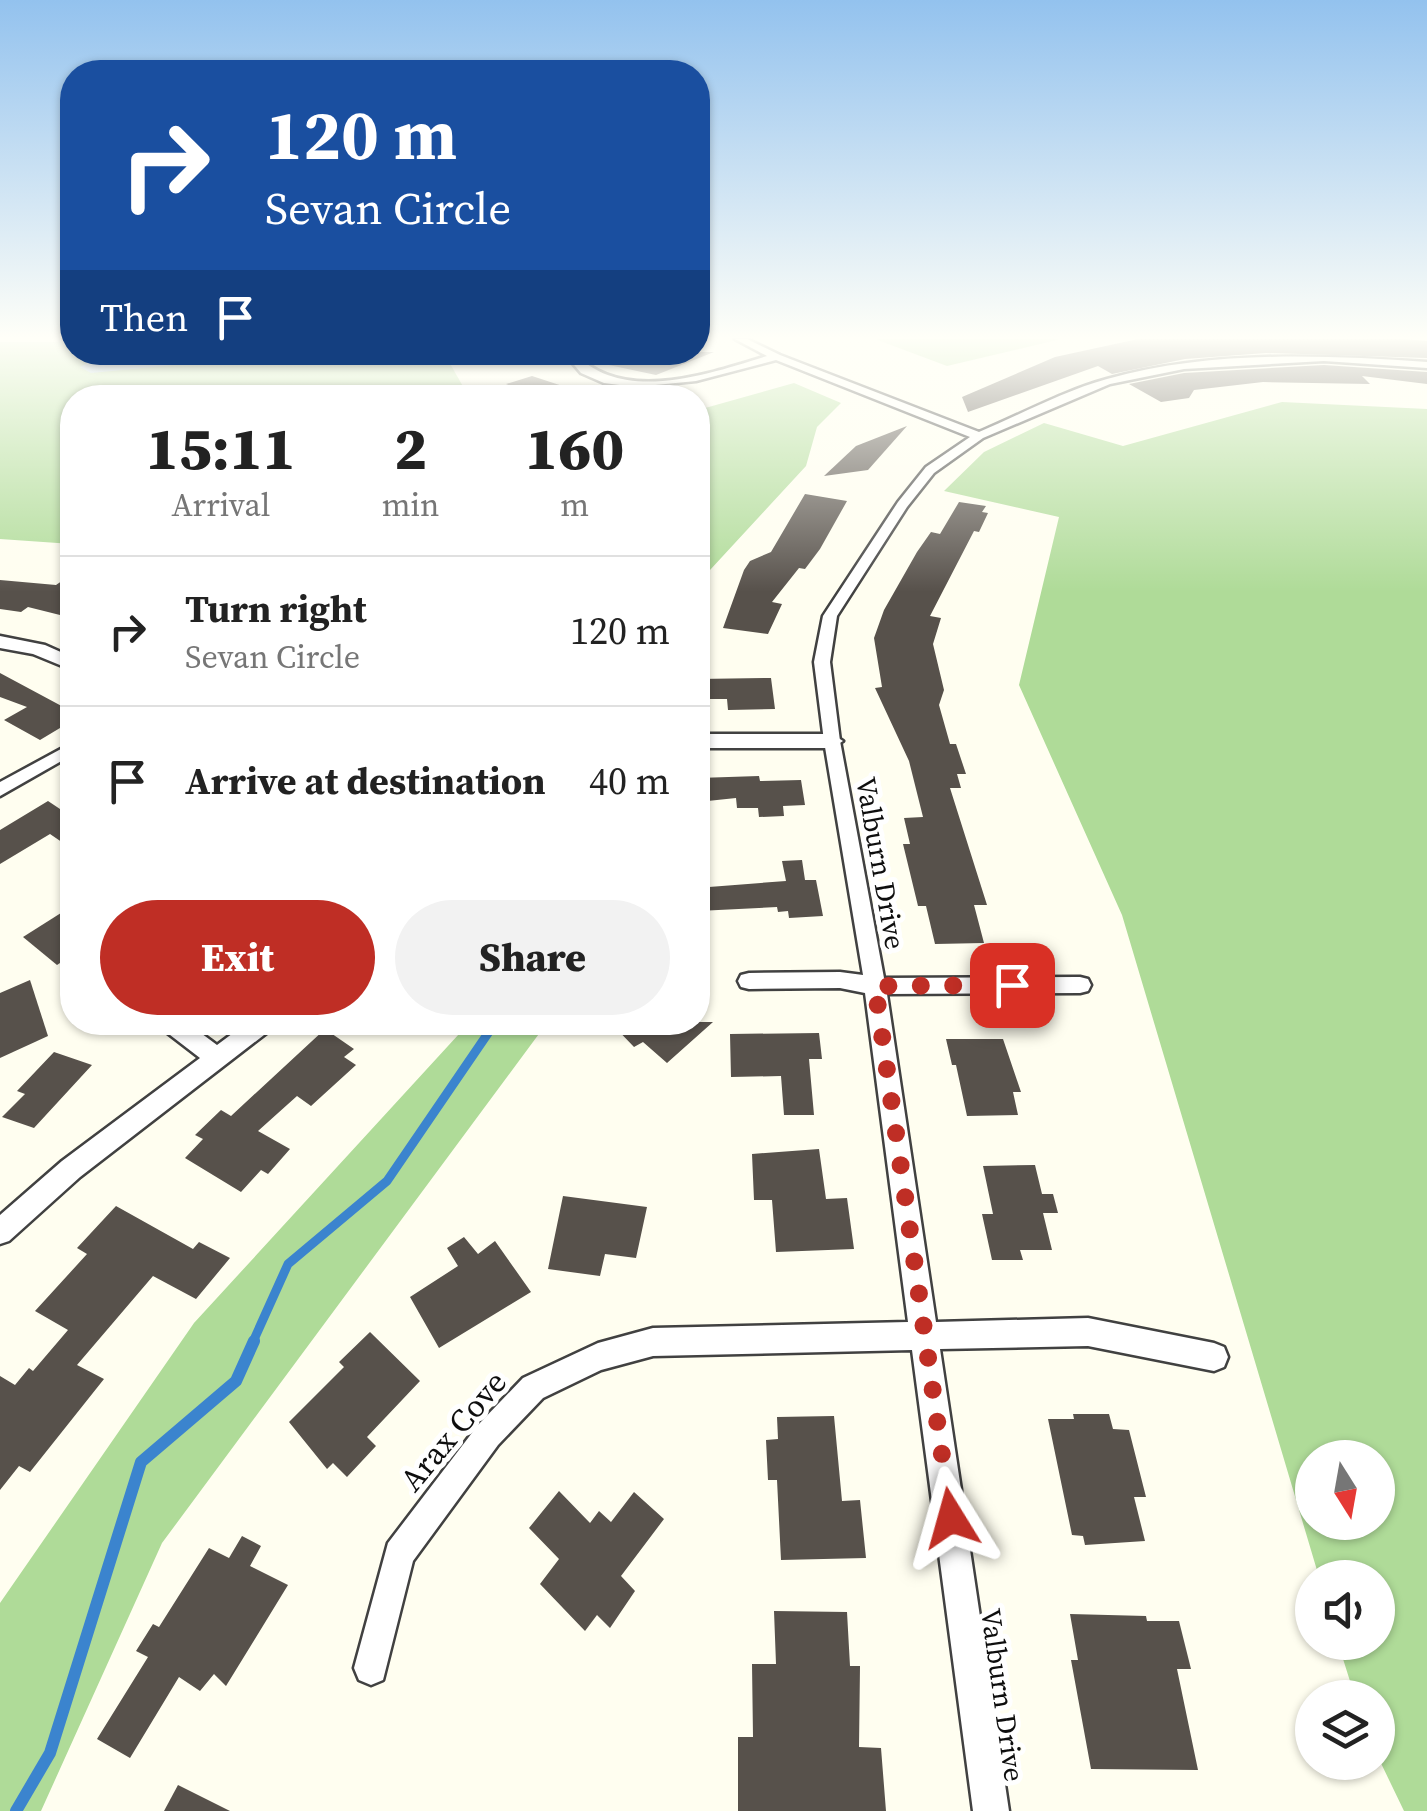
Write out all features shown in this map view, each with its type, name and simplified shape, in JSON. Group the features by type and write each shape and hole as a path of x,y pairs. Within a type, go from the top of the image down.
{"street":[{"path":"947,424 979,436"},
{"name":"Valburn Drive","path":"991,1811 875,986 822,662 830,616 930,470 979,436 1009,424"},
{"path":"0,642 38,649 60,659"},
{"path":"710,741 832,741"},
{"path":"0,790 60,755"},
{"path":"748,981 840,980 875,986 1080,985"},
{"path":"186,1035 217,1058"},
{"path":"0,1232 71,1169 248,1035"},
{"name":"Arax Cove","path":"371,1668 399,1554 488,1435 533,1388 598,1357 653,1342 1088,1332 1214,1357"}],"green space":[{"path":"0,424 60,424 60,543 0,539"},
{"path":"710,424 820,424 806,466 710,570"},
{"path":"1043,424 1123,446 1204,424 1427,424 1427,1811 1404,1811 1389,1780 1395,1780 1395,1680 1350,1680 1343,1660 1395,1660 1395,1560 1314,1560 1308,1540 1395,1540 1395,1440 1295,1440 1295,1496 1122,915 1019,685 1059,517 944,491 984,452"},
{"path":"458,1035 538,1035 162,1543 41,1811 0,1811 0,1603 194,1323"}],"building":[{"path":"907,426 868,470 824,476 856,446"},
{"path":"805,494 847,501 820,549 772,602 782,604 768,634 723,628 744,570 750,561 771,552"},
{"path":"959,502 986,506 982,512 988,513 979,532 974,531 930,616 941,618 933,644 944,690 939,705 950,744 956,744 966,774 957,774 961,788 950,788 987,905 974,905 984,943 935,944 926,906 918,906 903,844 910,844 904,818 923,817 909,761 875,688 882,687 874,638 884,610 917,552 931,532 940,534"},
{"path":"0,580 60,582 60,615 28,607 21,612 0,609"},
{"path":"0,673 60,705 60,728 40,740 4,720 27,707 0,697"},
{"path":"771,678 775,709 728,710 727,699 710,699 710,679"},
{"path":"710,778 801,780 805,805 783,806 784,816 759,817 758,808 737,808 736,798 710,801"},
{"path":"48,801 60,809 60,841 50,834 0,864 0,830"},
{"path":"802,860 805,880 816,880 823,916 789,918 788,911 778,912 777,907 710,910 710,887 786,881 782,861"},
{"path":"60,914 60,963 57,965 23,937"},
{"path":"30,980 48,1036 0,1058 0,993"},
{"path":"819,1033 822,1059 809,1059 814,1115 784,1115 781,1076 731,1077 730,1034"},
{"path":"319,1035 334,1035 354,1049 344,1057 356,1065 311,1106 297,1096 258,1131 290,1149 268,1174 261,1170 241,1192 185,1158 203,1139 195,1135 221,1110 231,1116"},
{"path":"622,1035 698,1035 667,1063 643,1042 634,1047"},
{"path":"946,1039 1003,1039 1021,1092 1013,1092 1018,1115 967,1116"},
{"path":"54,1052 92,1065 34,1128 2,1117 25,1094 17,1091"},
{"path":"819,1149 826,1199 847,1198 854,1249 776,1252 772,1200 754,1200 752,1154"},
{"path":"1035,1165 1042,1194 1053,1194 1058,1213 1043,1213 1052,1250 1020,1250 1023,1260 992,1260 982,1214 993,1214 983,1166"},
{"path":"563,1196 647,1207 636,1258 605,1254 600,1276 548,1269"},
{"path":"116,1206 193,1249 199,1242 230,1258 196,1299 153,1276 77,1365 104,1379 30,1472 19,1466 0,1490 0,1376 15,1385 29,1368 33,1371 68,1330 35,1311 87,1254 77,1248"},
{"path":"464,1237 478,1254 495,1241 531,1292 439,1348 410,1297 458,1266 447,1248"},
{"path":"370,1332 420,1381 367,1437 376,1446 347,1477 333,1463 327,1469 289,1422 344,1367 339,1362"},
{"path":"1073,1414 1109,1414 1113,1429 1129,1430 1146,1497 1134,1497 1145,1541 1085,1545 1083,1536 1072,1535 1048,1419 1074,1419"},
{"path":"834,1416 842,1501 860,1500 866,1558 781,1560 777,1480 768,1480 766,1440 778,1439 777,1417"},
{"path":"559,1491 590,1523 599,1511 611,1522 634,1492 664,1519 621,1576 635,1591 610,1628 597,1615 585,1631 540,1584 559,1559 529,1528"},
{"path":"242,1536 261,1546 250,1566 288,1585 226,1686 214,1674 200,1691 179,1677 130,1758 97,1739 148,1657 136,1651 153,1624 159,1627 209,1548 229,1558"},
{"path":"774,1611 847,1612 850,1666 860,1666 859,1747 881,1748 886,1811 738,1811 738,1737 753,1737 752,1664 776,1664"},
{"path":"1070,1614 1179,1621 1191,1669 1177,1669 1198,1770 1091,1769 1071,1660 1078,1660"},
{"path":"178,1785 230,1811 164,1811"}],"waterway":[{"path":"252,1344 288,1264 387,1181 487,1035"},
{"path":"16,1811 50,1753 141,1462 236,1381 254,1341"}],"route":[{"path":"951,1518 875,986 1012,985"}]}
